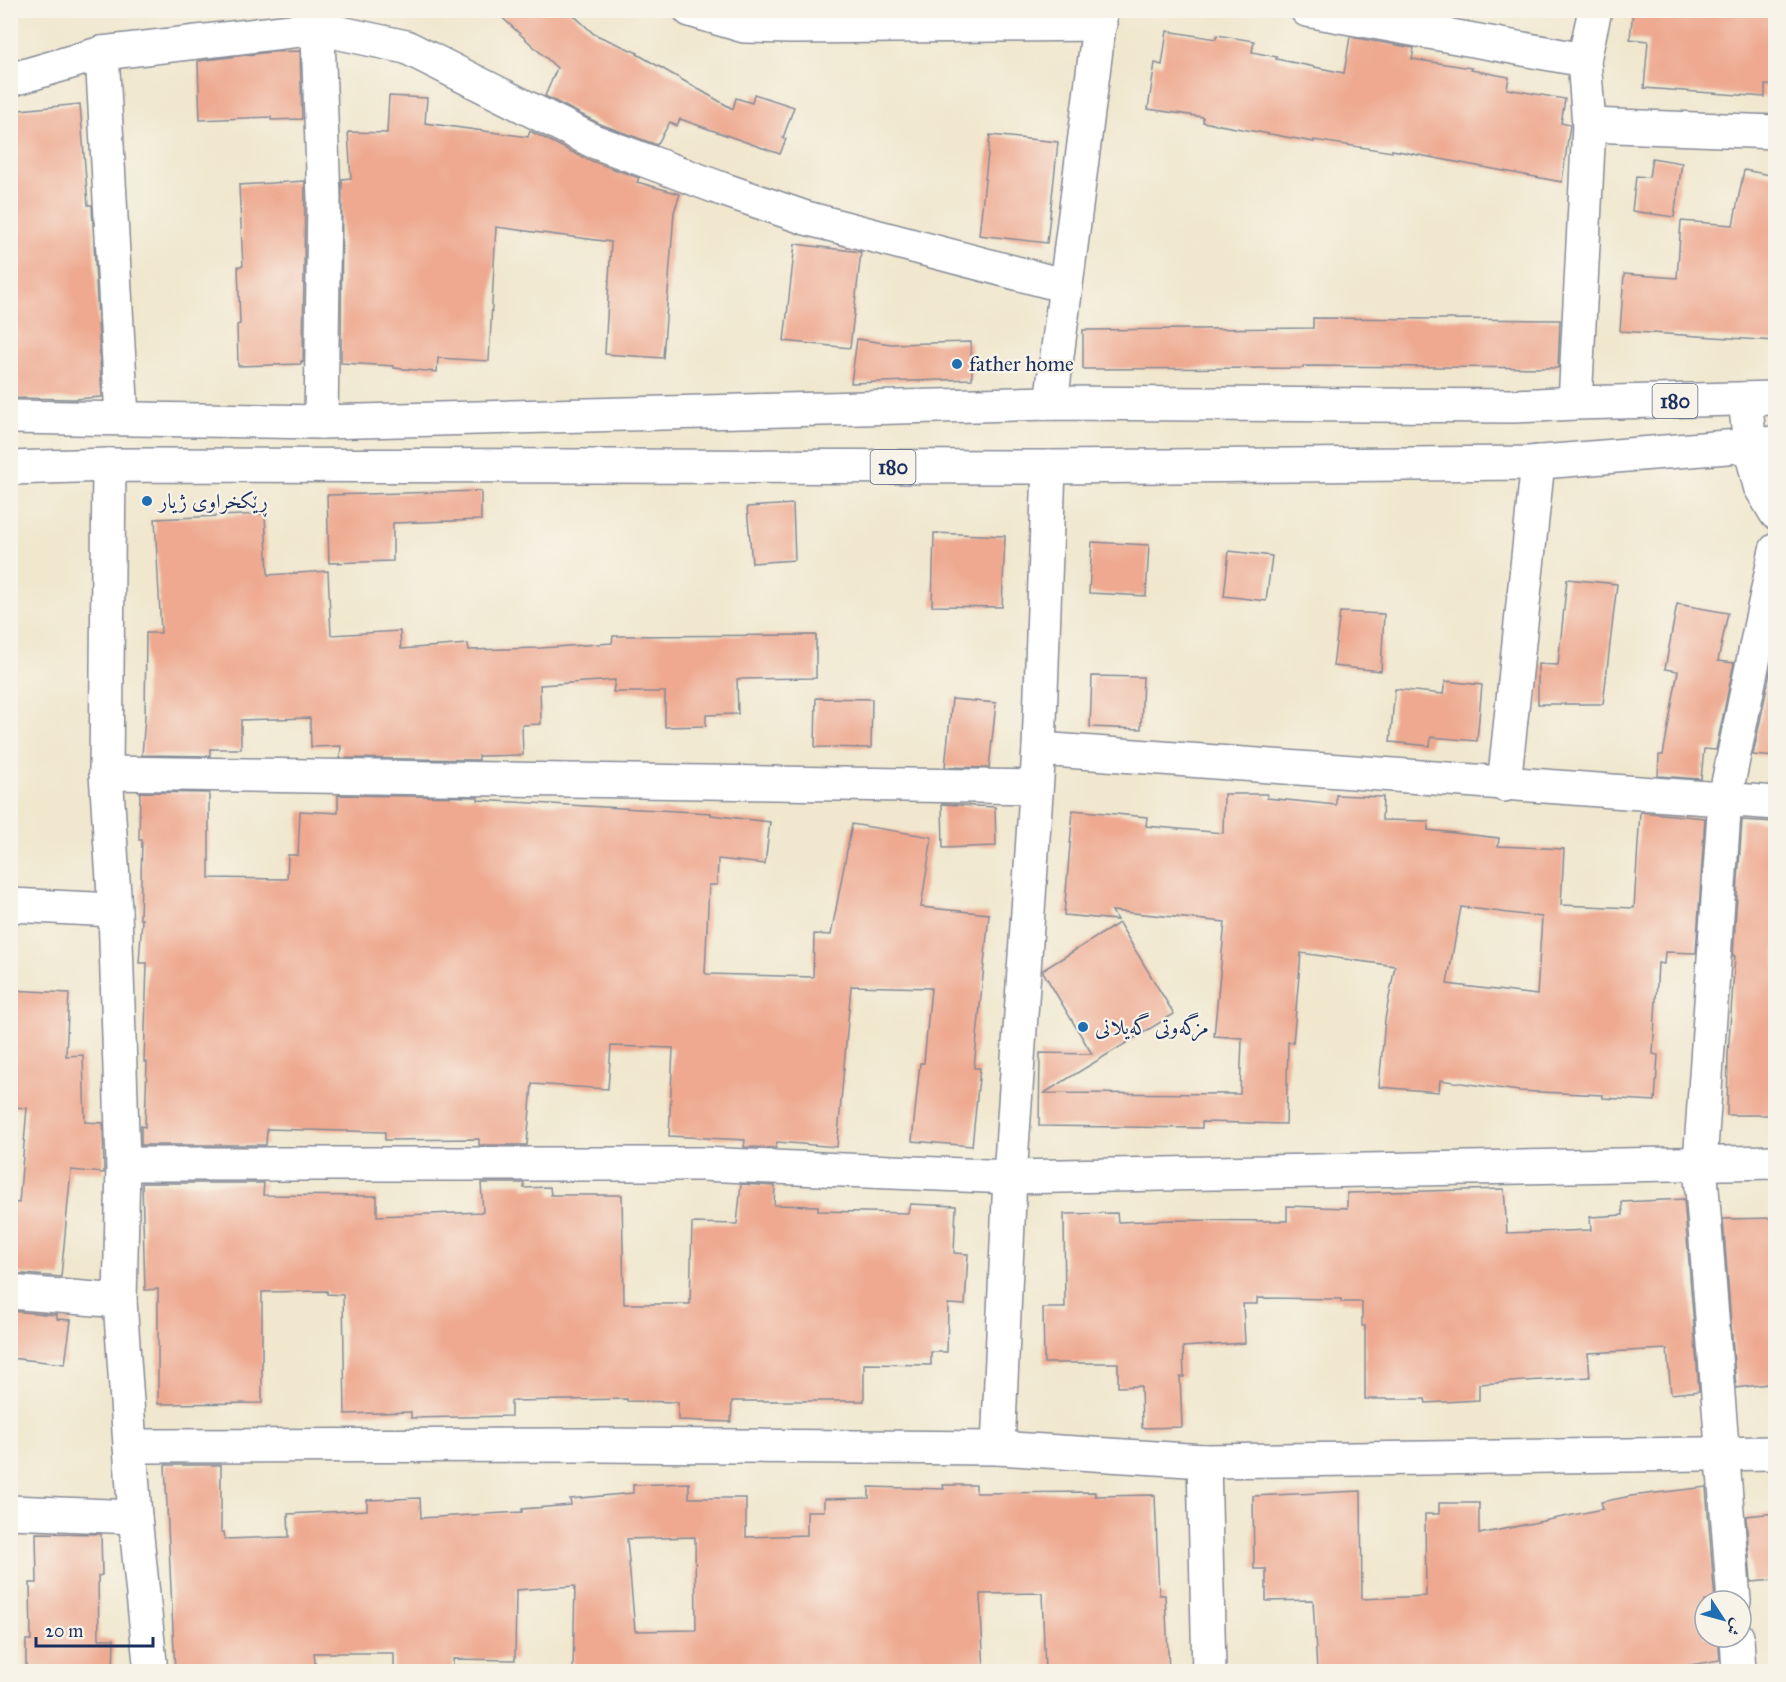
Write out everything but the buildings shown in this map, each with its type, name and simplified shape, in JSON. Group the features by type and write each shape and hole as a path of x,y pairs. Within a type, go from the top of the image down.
{"main road":[{"path":"690,10 744,26 793,27 1100,17 1051,403"},
{"path":"1307,10 1584,60"},
{"path":"1575,403 1589,125 1584,60 1595,10"},
{"path":"10,80 102,53 317,19 406,47 593,141 722,189 806,218 1066,286"},
{"path":"317,19 324,198 321,422"},
{"path":"102,53 122,418"},
{"path":"1589,125 1776,132"},
{"path":"1760,398 1763,444 1760,486 1776,513"},
{"name":"180","path":"10,417 321,422 1051,403 1515,406 1760,398"},
{"name":"180","path":"10,468 109,465 1049,467 1538,462 1763,444"},
{"path":"1504,785 1538,462"},
{"path":"109,465 106,773 115,910 123,1164 120,1302 135,1517 151,1671"},
{"path":"998,1448 1010,1177 1038,749 1049,467"},
{"path":"1733,1589 1700,1163 1725,798 1776,550"},
{"path":"1038,749 1504,785 1776,803"},
{"path":"106,773 1036,787"},
{"path":"10,905 115,910"},
{"path":"123,1164 702,1164 1010,1177 1776,1162"},
{"path":"10,1292 120,1302"},
{"path":"130,1446 595,1444 998,1448 1204,1461 1776,1453"},
{"path":"1204,1461 1209,1671"},
{"path":"10,1512 135,1517"},
{"path":"1738,1649 1739,1671"}],"place":[{"name":"father home","path":"957,364"},
{"name":"ڕێکخراوی ژیار","path":"147,501"},
{"name":"مزگەوتی گەیلانی","path":"1083,1027"}]}
